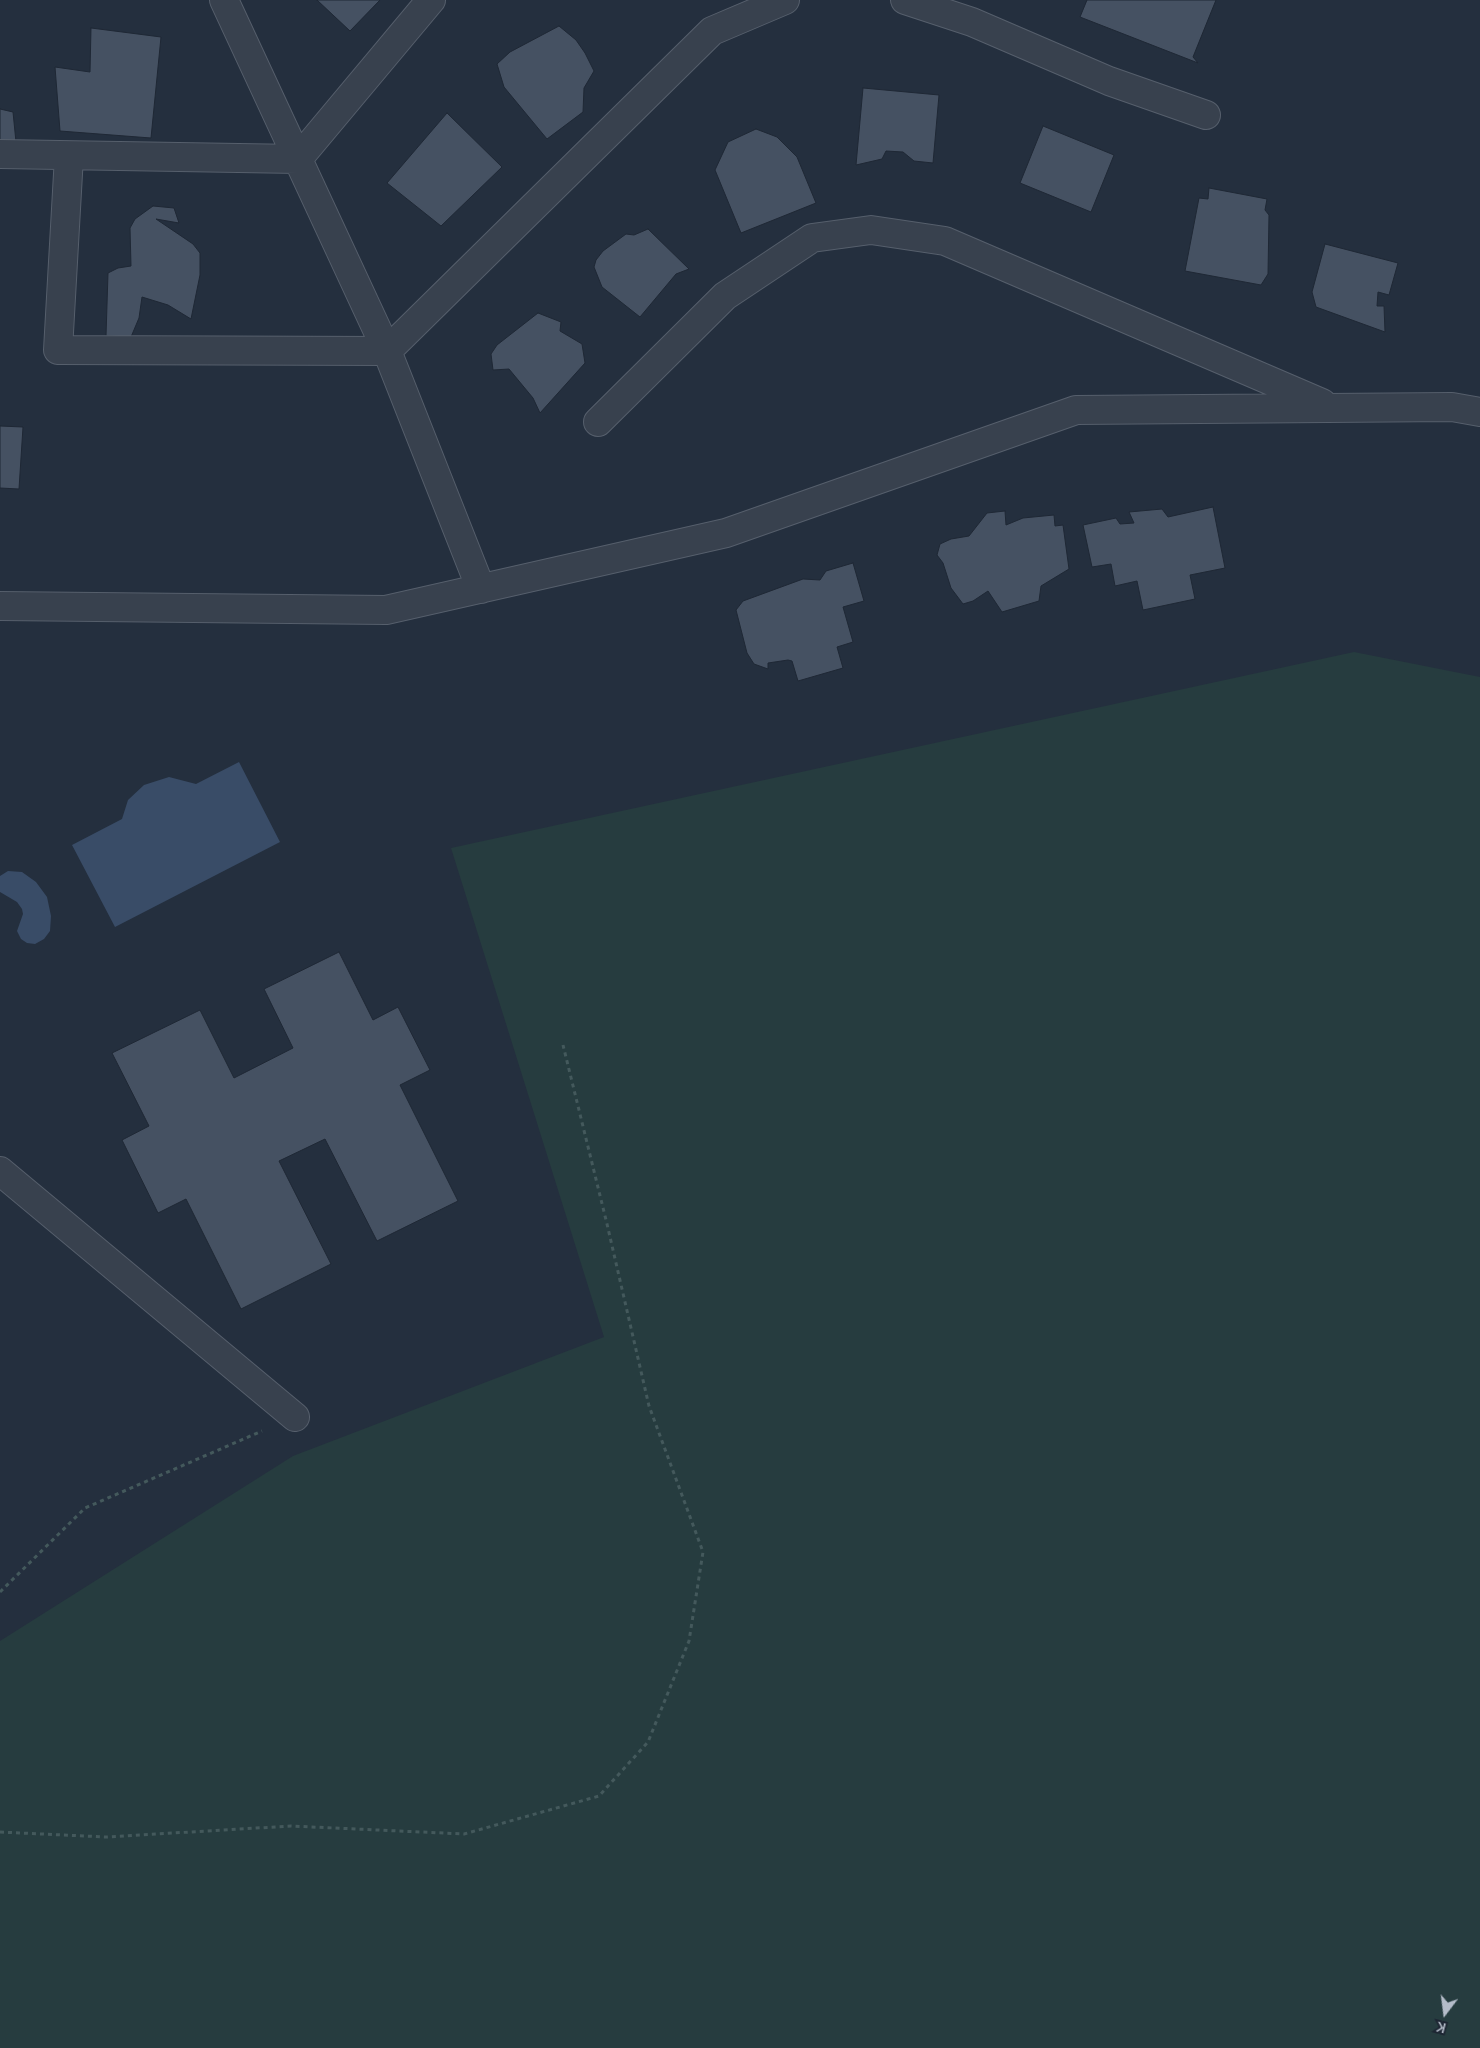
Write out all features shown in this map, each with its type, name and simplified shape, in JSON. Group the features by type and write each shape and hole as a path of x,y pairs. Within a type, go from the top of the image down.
{"street":[{"path":"224,0 387,351 481,589"},
{"path":"298,159 431,0"},
{"path":"69,156 58,350 387,351 712,32 784,0"},
{"path":"905,0 972,22 1109,82 1206,115"},
{"path":"0,154 298,159"},
{"path":"598,422 725,296 812,238 871,230 945,241 1333,408"},
{"path":"0,606 386,610 726,533 1076,410 1452,407 1480,412"},
{"path":"0,1171 295,1417"}],"path":[{"path":"0,1832 106,1837 291,1826 464,1834 599,1796 648,1742 689,1641 703,1552 649,1406 608,1224 563,1045"},
{"path":"0,1592 85,1508 295,1417"}],"green space":[{"path":"1354,652 1480,677 1480,2048 0,2048 0,1641 293,1456 604,1337 451,848"}],"water":[{"path":"239,762 280,842 115,927 72,845 122,819 128,800 144,785 169,777 196,784"},
{"path":"8,871 22,872 36,882 47,897 51,916 50,931 44,939 35,944 27,943 21,939 17,931 23,914 22,909 17,902 0,892 0,876"}],"building":[{"path":"317,0 380,0 350,31"},
{"path":"1087,0 1216,0 1193,57 1198,63 1080,17"},
{"path":"559,26 576,40 594,71 584,88 583,112 547,139 504,87 497,64 510,52"},
{"path":"91,28 161,37 151,138 60,131 55,67 90,72"},
{"path":"863,88 939,95 933,163 914,161 903,152 886,151 882,159 856,165"},
{"path":"0,109 13,112 16,142 0,151"},
{"path":"447,113 502,167 441,226 387,183"},
{"path":"1043,126 1114,155 1091,212 1020,183"},
{"path":"756,129 777,137 797,157 816,203 741,233 715,170 728,142"},
{"path":"1209,188 1267,199 1265,210 1269,215 1268,274 1261,285 1185,271 1199,198 1208,199"},
{"path":"153,206 174,208 179,223 156,219 193,244 200,253 200,275 191,319 168,305 142,297 139,318 131,337 106,336 108,273 118,268 131,266 130,228 135,219"},
{"path":"648,229 689,269 676,274 640,317 602,287 594,267 596,260 603,251 626,234 634,235"},
{"path":"1325,244 1398,263 1389,295 1378,292 1377,306 1384,306 1385,332 1316,307 1312,292"},
{"path":"538,313 561,322 560,331 582,344 585,363 540,413 533,398 509,369 493,370 491,354 497,345"},
{"path":"0,426 23,427 19,489 0,488"},
{"path":"1213,507 1225,568 1190,575 1195,599 1143,610 1137,581 1115,586 1111,564 1092,567 1083,525 1116,518 1120,524 1134,523 1129,512 1162,509 1168,517"},
{"path":"1005,511 1006,525 1023,518 1054,515 1055,526 1063,525 1069,569 1041,586 1039,601 1002,612 988,591 973,601 963,604 951,588 943,563 937,555 940,544 951,539 969,536 987,513"},
{"path":"853,563 864,601 843,607 853,642 837,647 843,668 798,681 792,661 768,663 768,669 754,664 747,653 736,610 743,601 803,579 820,580 826,571"},
{"path":"339,952 373,1020 398,1007 430,1070 400,1085 458,1201 377,1241 325,1139 279,1161 331,1264 241,1309 186,1199 158,1213 122,1140 149,1126 112,1053 200,1010 234,1078 293,1048 264,989"}]}
